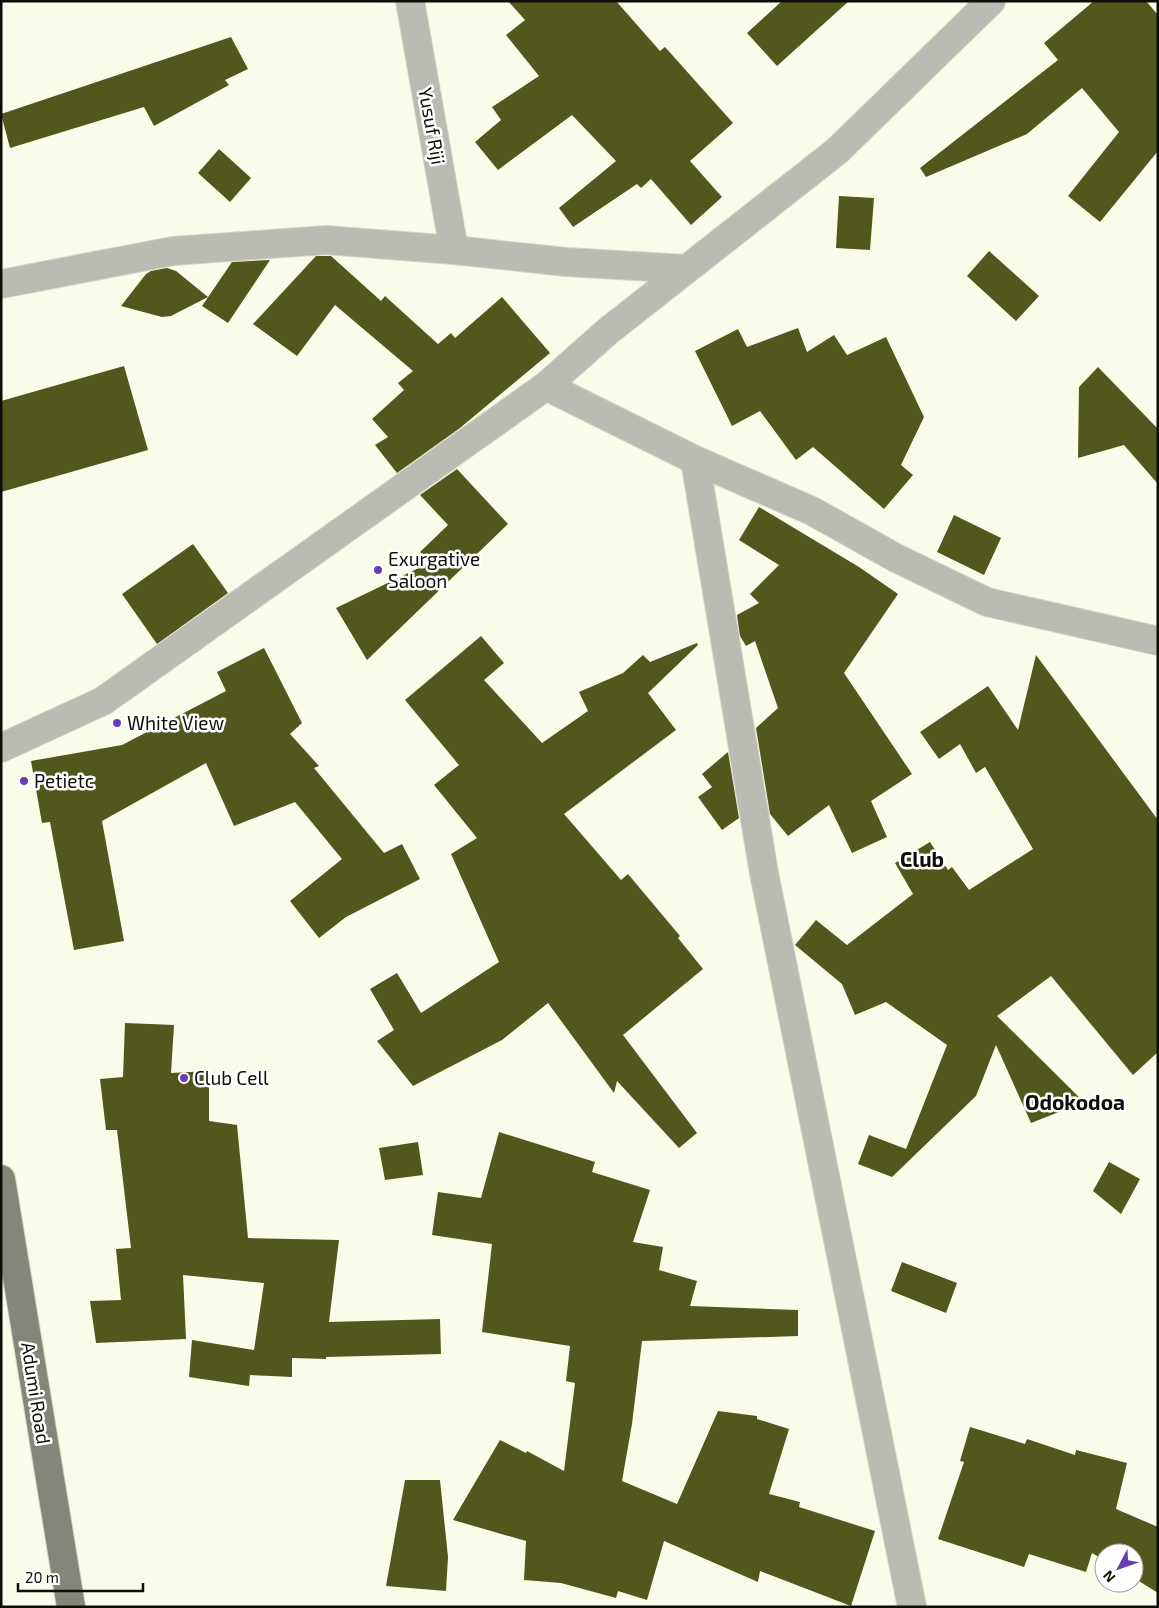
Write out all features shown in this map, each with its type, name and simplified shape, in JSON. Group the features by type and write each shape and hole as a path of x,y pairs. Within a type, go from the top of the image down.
{"main road":[{"name":"Adumi Road","path":"1,1179 71,1607"}],"street":[{"name":"Yusuf Riji","path":"410,1 454,250"},
{"path":"1,748 103,700 546,386 608,331 837,151 991,1"},
{"path":"1,284 182,250 326,240 454,250 566,262 687,269"},
{"path":"546,386 695,460 812,511 896,558 987,602 1158,641"},
{"path":"695,460 764,873 912,1607"}],"building":[{"path":"508,1 616,1 660,51 665,47 733,123 690,161 722,197 691,225 651,179 641,188 637,184 573,227 559,208 616,161 572,115 498,170 475,142 501,120 492,107 539,76 506,35 525,20"},
{"path":"782,1 849,1 777,66 747,33"},
{"path":"1094,1 1146,1 1158,15 1158,151 1100,222 1068,196 1119,132 1082,88 1027,134 926,177 920,168 1058,60 1044,43"},
{"path":"231,37 248,69 225,80 229,85 154,126 144,107 10,148 1,114"},
{"path":"219,149 251,178 230,202 198,173"},
{"path":"839,196 874,198 870,250 836,248"},
{"path":"989,251 1039,296 1016,321 967,276"},
{"path":"316,256 331,256 381,301 385,296 438,344 451,333 455,338 502,297 550,353 460,428 397,473 375,445 388,437 372,419 404,390 398,383 413,371 335,305 297,356 253,324"},
{"path":"270,260 228,323 202,306 232,262"},
{"path":"167,268 176,271 208,297 171,316 162,317 121,306 146,274 151,271"},
{"path":"798,328 807,352 834,335 847,355 886,337 924,417 901,465 913,475 884,509 813,447 796,460 760,411 732,426 695,351 738,329 747,347"},
{"path":"124,366 148,450 1,492 1,401"},
{"path":"1098,367 1158,429 1158,484 1124,445 1078,458 1079,387"},
{"path":"457,469 508,524 367,660 336,608 431,562 420,552 448,525 420,495"},
{"path":"759,507 859,567 898,594 844,673 912,774 871,801 887,837 852,853 829,805 788,836 770,814 756,728 778,708 755,641 746,646 740,636 737,615 759,603 750,594 779,565 739,540"},
{"path":"954,515 1001,538 984,575 937,552"},
{"path":"193,544 228,593 157,644 122,594"},
{"path":"481,636 504,663 484,680 542,743 588,711 579,692 623,673 643,655 650,662 697,643 698,645 648,693 676,730 564,814 621,880 628,874 680,936 678,938 703,969 623,1035 697,1133 679,1148 617,1081 614,1093 548,1003 502,1040 413,1086 377,1041 394,1030 370,989 397,973 421,1013 499,962 451,854 477,838 434,785 459,765 405,700"},
{"path":"264,648 302,723 290,734 319,766 314,768 384,853 402,844 420,879 346,917 319,938 290,901 342,859 295,802 234,826 206,763 102,821 124,941 74,950 50,822 42,823 31,761 122,745 226,691 217,672"},
{"path":"1036,655 1158,820 1158,1052 1133,1075 1051,976 997,1016 1084,1102 1031,1123 996,1045 976,1096 892,1177 858,1164 869,1135 906,1149 947,1045 886,1002 855,1015 842,984 795,945 816,920 847,945 913,894 895,863 930,842 948,870 952,867 969,890 1033,849 985,767 976,773 960,744 939,759 920,732 988,686 1018,730"},
{"path":"728,752 739,818 722,830 698,797 712,787 702,774"},
{"path":"125,1023 174,1025 171,1073 209,1071 209,1121 237,1125 248,1238 339,1240 329,1322 440,1319 441,1354 326,1357 326,1359 292,1358 292,1377 250,1375 249,1386 189,1377 192,1340 254,1350 264,1283 183,1275 186,1339 96,1343 90,1301 121,1300 116,1249 131,1248 117,1130 106,1130 100,1079 123,1077"},
{"path":"499,1132 595,1162 592,1172 650,1190 633,1242 663,1247 659,1270 697,1281 690,1306 798,1310 798,1336 642,1341 632,1424 622,1481 677,1504 718,1411 757,1416 757,1419 789,1429 769,1494 800,1502 799,1507 875,1531 851,1606 760,1571 758,1582 664,1541 647,1600 618,1591 616,1598 561,1583 524,1580 526,1541 453,1520 500,1440 526,1453 527,1451 564,1471 575,1383 566,1381 570,1346 482,1332 492,1244 432,1235 438,1192 481,1198"},
{"path":"418,1142 423,1175 385,1180 379,1148"},
{"path":"1109,1162 1140,1179 1121,1214 1093,1191"},
{"path":"902,1262 957,1283 946,1313 891,1291"},
{"path":"970,1427 1025,1444 1027,1439 1075,1455 1076,1450 1127,1463 1116,1509 1158,1527 1158,1593 1144,1584 1144,1543 1094,1543 1094,1554 1092,1553 1086,1572 1029,1554 1024,1567 938,1539 964,1462 960,1461"},
{"path":"405,1480 440,1480 448,1557 446,1591 386,1586"}],"place":[{"name":"Exurgative Saloon","path":"378,570"},
{"name":"White View","path":"117,723"},
{"name":"Petietc","path":"24,781"},
{"name":"Club Cell","path":"184,1078"}],"district":[{"name":"Club","path":"922,860"},
{"name":"Odokodoa","path":"1075,1103"}]}
